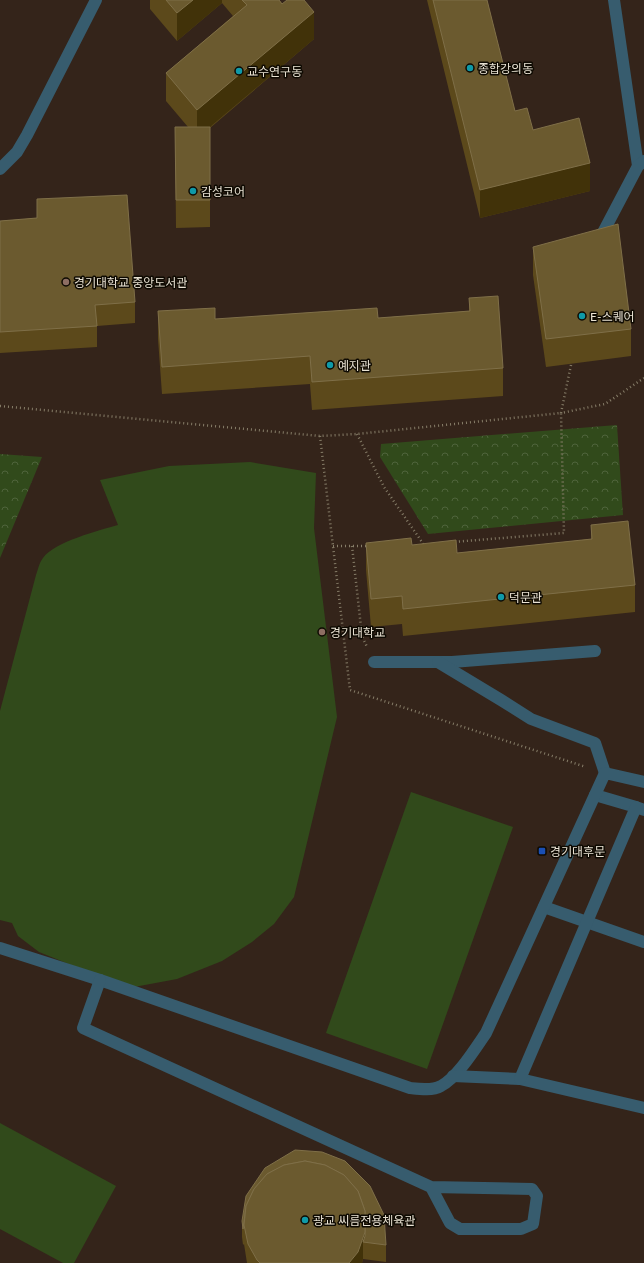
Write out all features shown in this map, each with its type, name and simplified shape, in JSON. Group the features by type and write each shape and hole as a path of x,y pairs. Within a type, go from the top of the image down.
{"lane":[{"path":"0,169 17,152 27,135 96,0"},
{"path":"596,246 641,164 614,0"},
{"path":"374,662 438,662 595,651"},
{"path":"0,948 100,980 410,1088 426,1089 440,1086 461,1068 486,1033 605,773 595,743 531,719 438,662"},
{"path":"605,773 644,782"},
{"path":"520,1078 587,922 640,808 595,795"},
{"path":"544,907 644,942"},
{"path":"100,980 83,1028 431,1187 532,1189 537,1196 533,1224 522,1229 460,1229 450,1223 431,1187"},
{"path":"453,1076 520,1078 644,1108"}],"path":[{"path":"447,543 564,533 561,413 571,365"},
{"path":"0,406 320,436 357,434 561,413 605,404 644,378"},
{"path":"357,434 384,487 424,545 416,545"},
{"path":"320,436 350,690 605,773"},
{"path":"333,546 376,546"},
{"path":"352,546 362,636"}],"shaded area":[{"name":"경기대학교","path":"0,0 644,0 644,1263 0,1263"}],"green space":[{"path":"617,425 623,515 428,534 380,457 381,444"},
{"path":"0,454 42,457 0,558"},
{"path":"250,462 316,473 314,528 337,717 294,897 274,924 252,942 222,961 177,979 134,987 101,977 39,952 18,936 12,923 0,920 0,711 36,575 42,560 49,552 67,542 89,533 118,525 100,480 169,466"},
{"path":"411,792 513,827 427,1069 326,1033"},
{"path":"0,1123 116,1186 74,1263 63,1263 0,1229"}],"building":[{"path":"166,0 193,0 177,13"},
{"path":"242,0 279,0 282,4 287,0 304,0 314,12 197,110 166,73 247,5"},
{"name":"종합강의동","path":"433,0 487,0 515,111 527,108 533,130 579,118 590,163 480,190"},
{"name":"감성코어","path":"175,127 210,127 210,200 176,200"},
{"name":"경기대학교 중앙도서관","path":"127,195 135,302 95,305 97,326 0,332 0,221 37,218 37,199"},
{"name":"E-스퀘어","path":"618,224 631,329 546,339 533,247"},
{"path":"498,296 503,368 312,382 310,356 162,367 158,311 215,308 215,319 377,308 378,318 470,311 469,298"},
{"path":"628,521 635,585 403,609 402,596 371,599 366,543 411,538 412,545 456,540 457,553 592,539 591,525"},
{"path":"295,1150 322,1152 345,1161 370,1186 384,1215 386,1245 363,1242 365,1236 365,1211 358,1191 344,1175 325,1165 305,1161 284,1165 267,1174 254,1189 246,1206 243,1229 242,1221 246,1196 265,1168"},
{"name":"광교 씨름전용체육관","path":"305,1161 325,1165 344,1175 358,1191 365,1211 365,1232 358,1252 349,1263 260,1263 248,1244 244,1225 246,1206 254,1189 267,1174 284,1165"}],"place":[{"name":"종합강의동","path":"470,68"},
{"name":"교수연구동","path":"239,71"},
{"name":"감성코어","path":"193,191"},
{"name":"경기대학교 중앙도서관","path":"66,282"},
{"name":"E-스퀘어","path":"582,316"},
{"name":"예지관","path":"330,365"},
{"name":"덕문관","path":"501,597"},
{"name":"경기대학교","path":"322,632"},
{"name":"경기대후문","path":"542,851"},
{"name":"광교 씨름전용체육관","path":"305,1220"}]}
